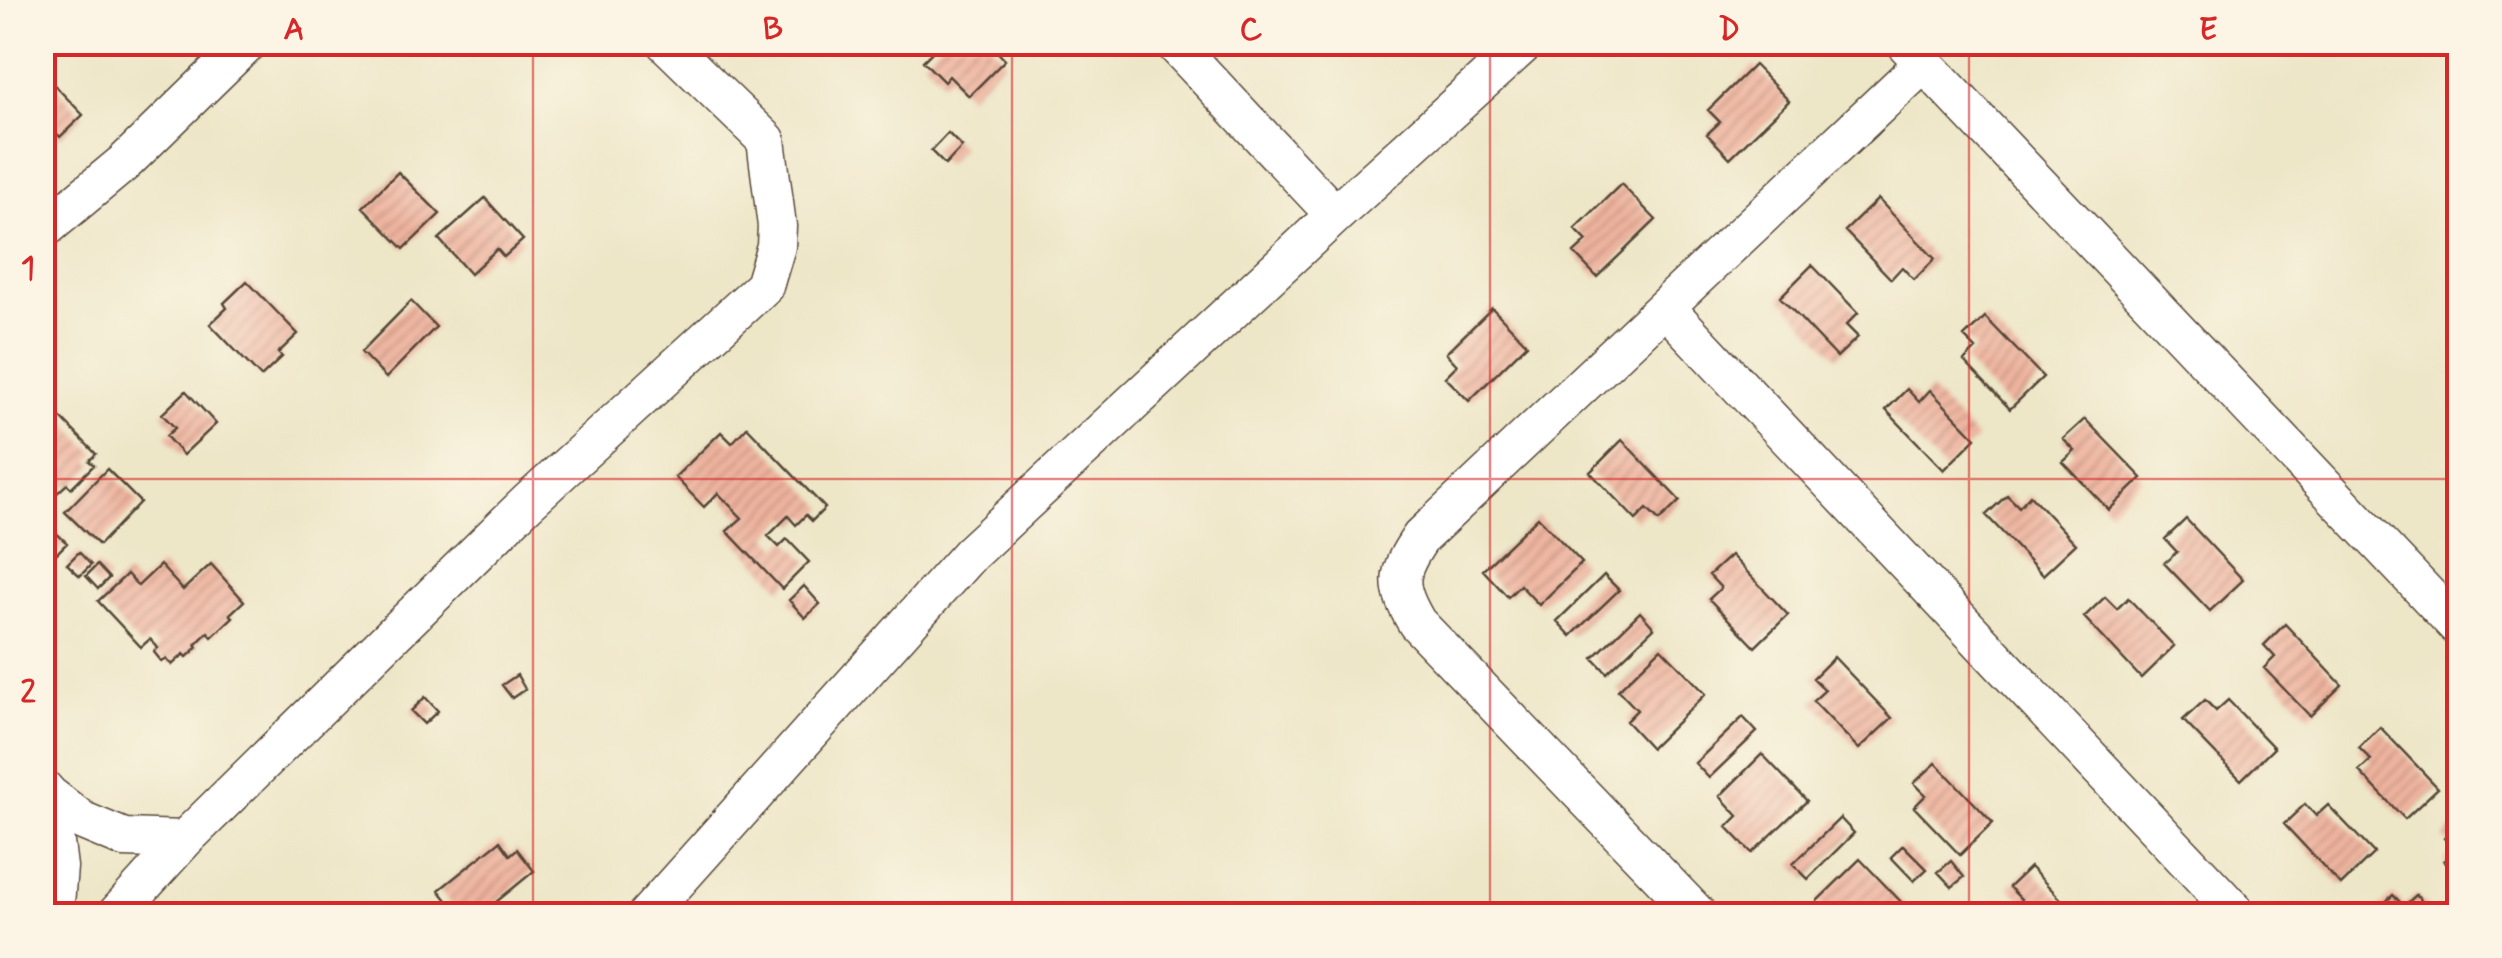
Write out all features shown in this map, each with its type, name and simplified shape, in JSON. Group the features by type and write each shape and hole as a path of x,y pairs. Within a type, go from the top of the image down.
{"street":[{"path":"42,232 125,162 248,42"},
{"path":"115,916 184,840 528,503 764,286 774,256 777,226 766,140 665,42"},
{"path":"1173,42 1335,215"},
{"path":"646,916 970,554 1526,42"},
{"path":"1698,916 1417,623 1402,597 1403,563 1421,537 1665,307 1914,53 2460,629"},
{"path":"1665,307 2239,916"},
{"path":"46,791 83,821 124,838 184,840"},
{"path":"46,791 58,867 54,916"}],"building":[{"path":"942,42 988,42 1005,60 969,96 949,76 944,82 923,61"},
{"path":"1754,65 1789,101 1730,158 1707,134 1720,122 1708,110"},
{"path":"42,72 83,115 60,137 50,126 42,133"},
{"path":"948,133 962,147 945,165 931,151"},
{"path":"398,172 440,214 404,249 363,207"},
{"path":"1621,184 1656,220 1597,277 1574,253 1587,241 1575,229"},
{"path":"485,198 523,240 504,257 497,249 470,274 439,239"},
{"path":"1878,199 1935,259 1914,280 1902,267 1891,279 1845,231"},
{"path":"1812,265 1858,313 1846,325 1858,337 1837,357 1780,297"},
{"path":"247,281 298,334 261,377 210,324 227,308 224,303"},
{"path":"411,301 436,327 386,378 361,352"},
{"path":"1492,308 1527,344 1469,401 1445,377 1457,365 1446,353"},
{"path":"1985,317 2043,377 2010,409 1964,361 1976,349 1964,337"},
{"path":"1907,389 1919,402 1930,390 1976,438 1944,470 1886,410"},
{"path":"186,391 216,424 183,455 166,436 175,428 162,414"},
{"path":"60,417 96,454 89,461 94,465 71,488 67,484 42,507 42,435"},
{"path":"2085,419 2142,478 2109,510 2063,462 2075,451 2063,439"},
{"path":"747,427 825,508 812,521 806,515 796,525 788,516 768,536 779,547 787,539 809,562 782,589 727,531 742,518 718,493 704,507 675,477 721,432 732,443"},
{"path":"1622,440 1680,501 1659,521 1647,509 1636,520 1590,472"},
{"path":"107,469 140,502 99,545 65,512"},
{"path":"2007,495 2019,507 2030,495 2076,544 2043,575 1986,515"},
{"path":"1538,517 1582,563 1539,605 1520,585 1508,597 1483,570"},
{"path":"2186,519 2243,580 2210,611 2164,563 2177,552 2165,539"},
{"path":"54,531 67,543 55,555 42,542"},
{"path":"79,552 91,565 80,576 67,564"},
{"path":"1731,555 1788,615 1755,647 1709,599 1721,588 1709,575"},
{"path":"211,564 244,601 212,637 208,632 196,644 198,647 172,665 166,659 162,662 150,639 141,647 98,601 127,574 138,586 160,565 183,590"},
{"path":"97,565 109,578 98,589 86,576"},
{"path":"1604,575 1619,590 1571,636 1557,621"},
{"path":"804,586 820,604 805,618 789,600"},
{"path":"2105,597 2117,609 2128,598 2174,646 2141,678 2084,617"},
{"path":"1640,612 1654,628 1607,673 1593,658"},
{"path":"2285,624 2342,685 2310,716 2264,668 2275,657 2264,645"},
{"path":"1661,648 1706,694 1651,748 1626,721 1637,710 1618,690"},
{"path":"1834,657 1892,718 1859,749 1813,701 1825,690 1813,678"},
{"path":"517,675 525,689 512,698 502,685"},
{"path":"425,697 438,711 424,724 411,711"},
{"path":"2205,700 2216,711 2228,700 2274,748 2241,780 2183,720"},
{"path":"1743,717 1757,732 1709,778 1695,763"},
{"path":"2380,727 2438,788 2405,819 2359,771 2371,760 2359,748"},
{"path":"1762,754 1807,801 1752,853 1727,827 1738,816 1720,796"},
{"path":"1936,763 1993,823 1960,855 1914,807 1926,795 1914,783"},
{"path":"2305,804 2316,816 2328,805 2374,853 2341,885 2284,824"},
{"path":"1840,818 1854,833 1808,879 1793,864"},
{"path":"2460,823 2460,878 2444,861 2456,851 2444,838"},
{"path":"500,841 510,855 517,849 534,871 479,916 448,916 444,910 450,904 439,890"},
{"path":"1903,845 1927,869 1914,881 1891,857"},
{"path":"1860,859 1905,906 1894,916 1831,916 1817,901"},
{"path":"1951,861 1964,877 1952,887 1938,872"},
{"path":"2030,867 2077,916 2014,916 2009,911 2021,899 2009,887"},
{"path":"2393,895 2404,906 2416,895 2435,916 2370,916"}]}
